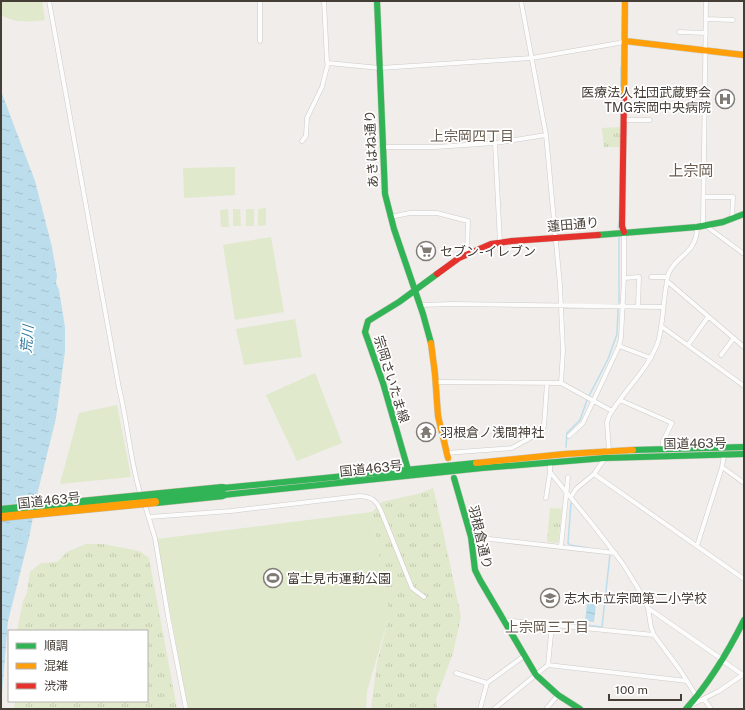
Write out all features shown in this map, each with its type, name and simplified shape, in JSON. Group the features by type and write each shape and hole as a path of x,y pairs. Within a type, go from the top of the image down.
{"main road":[{"name":"あきはね通り","path":"377,1 385,194 390,217 409,274 416,290"},
{"path":"624,232 622,226 624,169 625,1"},
{"path":"625,41 706,47 744,55"},
{"name":"蓮田通り","path":"416,290 449,264 468,253 491,244 555,237 702,226 732,219 744,214"},
{"path":"416,290 428,334 436,382 438,417 447,455"},
{"name":"宗岡さいたま線","path":"409,473 383,383 365,332 365,328 368,321 416,290"},
{"name":"国道463号","path":"1,510 223,491 662,449 744,447"},
{"name":"国道463号","path":"409,473 550,463 607,454 744,454"},
{"name":"羽根倉通り","path":"454,478 471,538 475,570 536,675 558,695 580,709"},
{"name":"国道463号","path":"1,517 223,491"},
{"path":"688,708 700,698 723,660 744,620"}],"street":[{"path":"49,1 136,478 155,538 186,709"},
{"path":"260,1 260,42"},
{"path":"302,141 306,136 307,118 322,87 328,63 324,1"},
{"path":"521,1 546,135 560,285 563,351 561,383"},
{"path":"571,497 576,488 594,474 607,454 607,422 612,411 651,358 659,339 667,279 673,267 692,247 697,233 702,226 706,1"},
{"path":"706,20 733,20"},
{"path":"679,32 706,33"},
{"path":"328,63 380,68 532,58 625,41"},
{"path":"624,120 650,120"},
{"path":"382,147 436,147 495,143 546,135"},
{"path":"495,143 500,243"},
{"path":"703,196 733,197 732,219"},
{"path":"390,217 410,213 437,213 468,221 468,253"},
{"path":"702,226 710,229 744,254"},
{"path":"569,436 583,423 619,346 623,307 624,232"},
{"path":"624,278 639,277 638,307"},
{"path":"651,277 667,279 708,317 744,347"},
{"path":"420,305 662,308"},
{"path":"688,345 708,317"},
{"path":"661,326 744,386"},
{"path":"721,355 734,338"},
{"path":"619,346 651,358"},
{"path":"436,382 561,383 612,411"},
{"path":"447,455 512,448 542,431 544,426 547,383"},
{"path":"620,400 672,423 662,449"},
{"path":"697,546 722,467 724,455"},
{"path":"546,498 550,463"},
{"path":"722,467 743,481"},
{"path":"550,472 615,553 639,590 648,608 654,635 700,698 711,709"},
{"path":"594,474 744,579"},
{"path":"561,546 568,477"},
{"path":"148,517 231,511 360,496 369,497 374,499 381,511 412,588 424,597"},
{"path":"471,538 561,546 615,553"},
{"path":"648,608 743,674 723,688 700,698"},
{"path":"503,620 654,635"},
{"path":"494,709 548,665 552,624"},
{"path":"480,709 487,683 524,656"},
{"path":"548,665 687,681"},
{"path":"456,673 487,683"},
{"path":"546,709 558,695"}],"green space":[{"path":"1,1 42,1 45,20 23,21 6,18 1,15"},
{"path":"620,127 620,147 604,147 602,128"},
{"path":"235,167 235,195 184,198 183,168"},
{"path":"266,208 266,225 258,226 258,209"},
{"path":"228,209 229,227 221,227 220,210"},
{"path":"233,209 240,209 241,226 233,226"},
{"path":"246,209 254,209 254,226 246,226"},
{"path":"271,237 284,312 235,320 223,245"},
{"path":"295,319 302,357 244,365 236,329"},
{"path":"315,373 342,443 297,461 266,395"},
{"path":"117,405 131,477 60,484 79,413"},
{"path":"433,488 461,617 453,653 436,699 437,709 371,709 377,663 389,616 372,512 382,502 421,493"},
{"path":"550,508 562,509 558,543 547,542"},
{"name":"富士見市運動公園","path":"372,512 389,616 367,691 366,709 188,709 157,539"},
{"path":"86,544 103,544 139,551 149,558 177,709 14,709 15,702 148,702 148,630 17,630 23,601 27,593 30,572 41,563 57,562 67,552"}],"water":[{"name":"荒川","path":"1,91 35,181 52,247 57,276 56,283 59,290 65,327 65,351 56,418 38,491 29,538 8,621 1,705"},
{"path":"587,603 596,604 594,622 585,621"}],"waterway":[{"path":"620,198 621,67"},
{"path":"618,228 619,222"},
{"path":"619,237 619,303"},
{"path":"589,396 608,359 617,334 618,309"},
{"path":"566,447 567,433 580,420 587,400"},
{"path":"571,503 568,543 570,545 588,548"},
{"path":"550,623 550,621 602,627 610,554"}],"traffic: fast":[{"path":"377,1 385,194 394,229 423,314 431,343"},
{"path":"598,235 697,227 723,222 744,214"},
{"path":"409,473 383,383 365,332 368,321 399,302 437,274"},
{"path":"633,450 744,447"},
{"path":"223,495 482,468 605,458 744,454"},
{"path":"223,488 476,463"},
{"path":"454,478 471,537 475,570 480,580 536,675 558,695 580,709"},
{"path":"1,510 223,488"},
{"path":"155,502 223,495"},
{"path":"686,709 718,666 732,644 744,620"}],"traffic: slow":[{"path":"624,98 625,1"},
{"path":"625,41 744,55"},
{"path":"431,343 438,416 448,458"},
{"path":"476,463 565,454 633,450"},
{"path":"1,517 155,502"}],"traffic: jam":[{"path":"624,98 622,226 624,232"},
{"path":"437,274 459,258 491,244 512,241 598,235"}],"place":[{"name":"医療法人社団武蔵野会 TMG宗岡中央病院","path":"725,99"},
{"name":"セブン-イレブン","path":"426,251"},
{"name":"羽根倉ノ浅間神社","path":"426,432"},
{"name":"富士見市運動公園","path":"273,578"},
{"name":"志木市立宗岡第二小学校","path":"550,598"}],"district":[{"name":"上宗岡四丁目","path":"472,136"},
{"name":"上宗岡","path":"691,171"},
{"name":"上宗岡三丁目","path":"547,627"}]}
